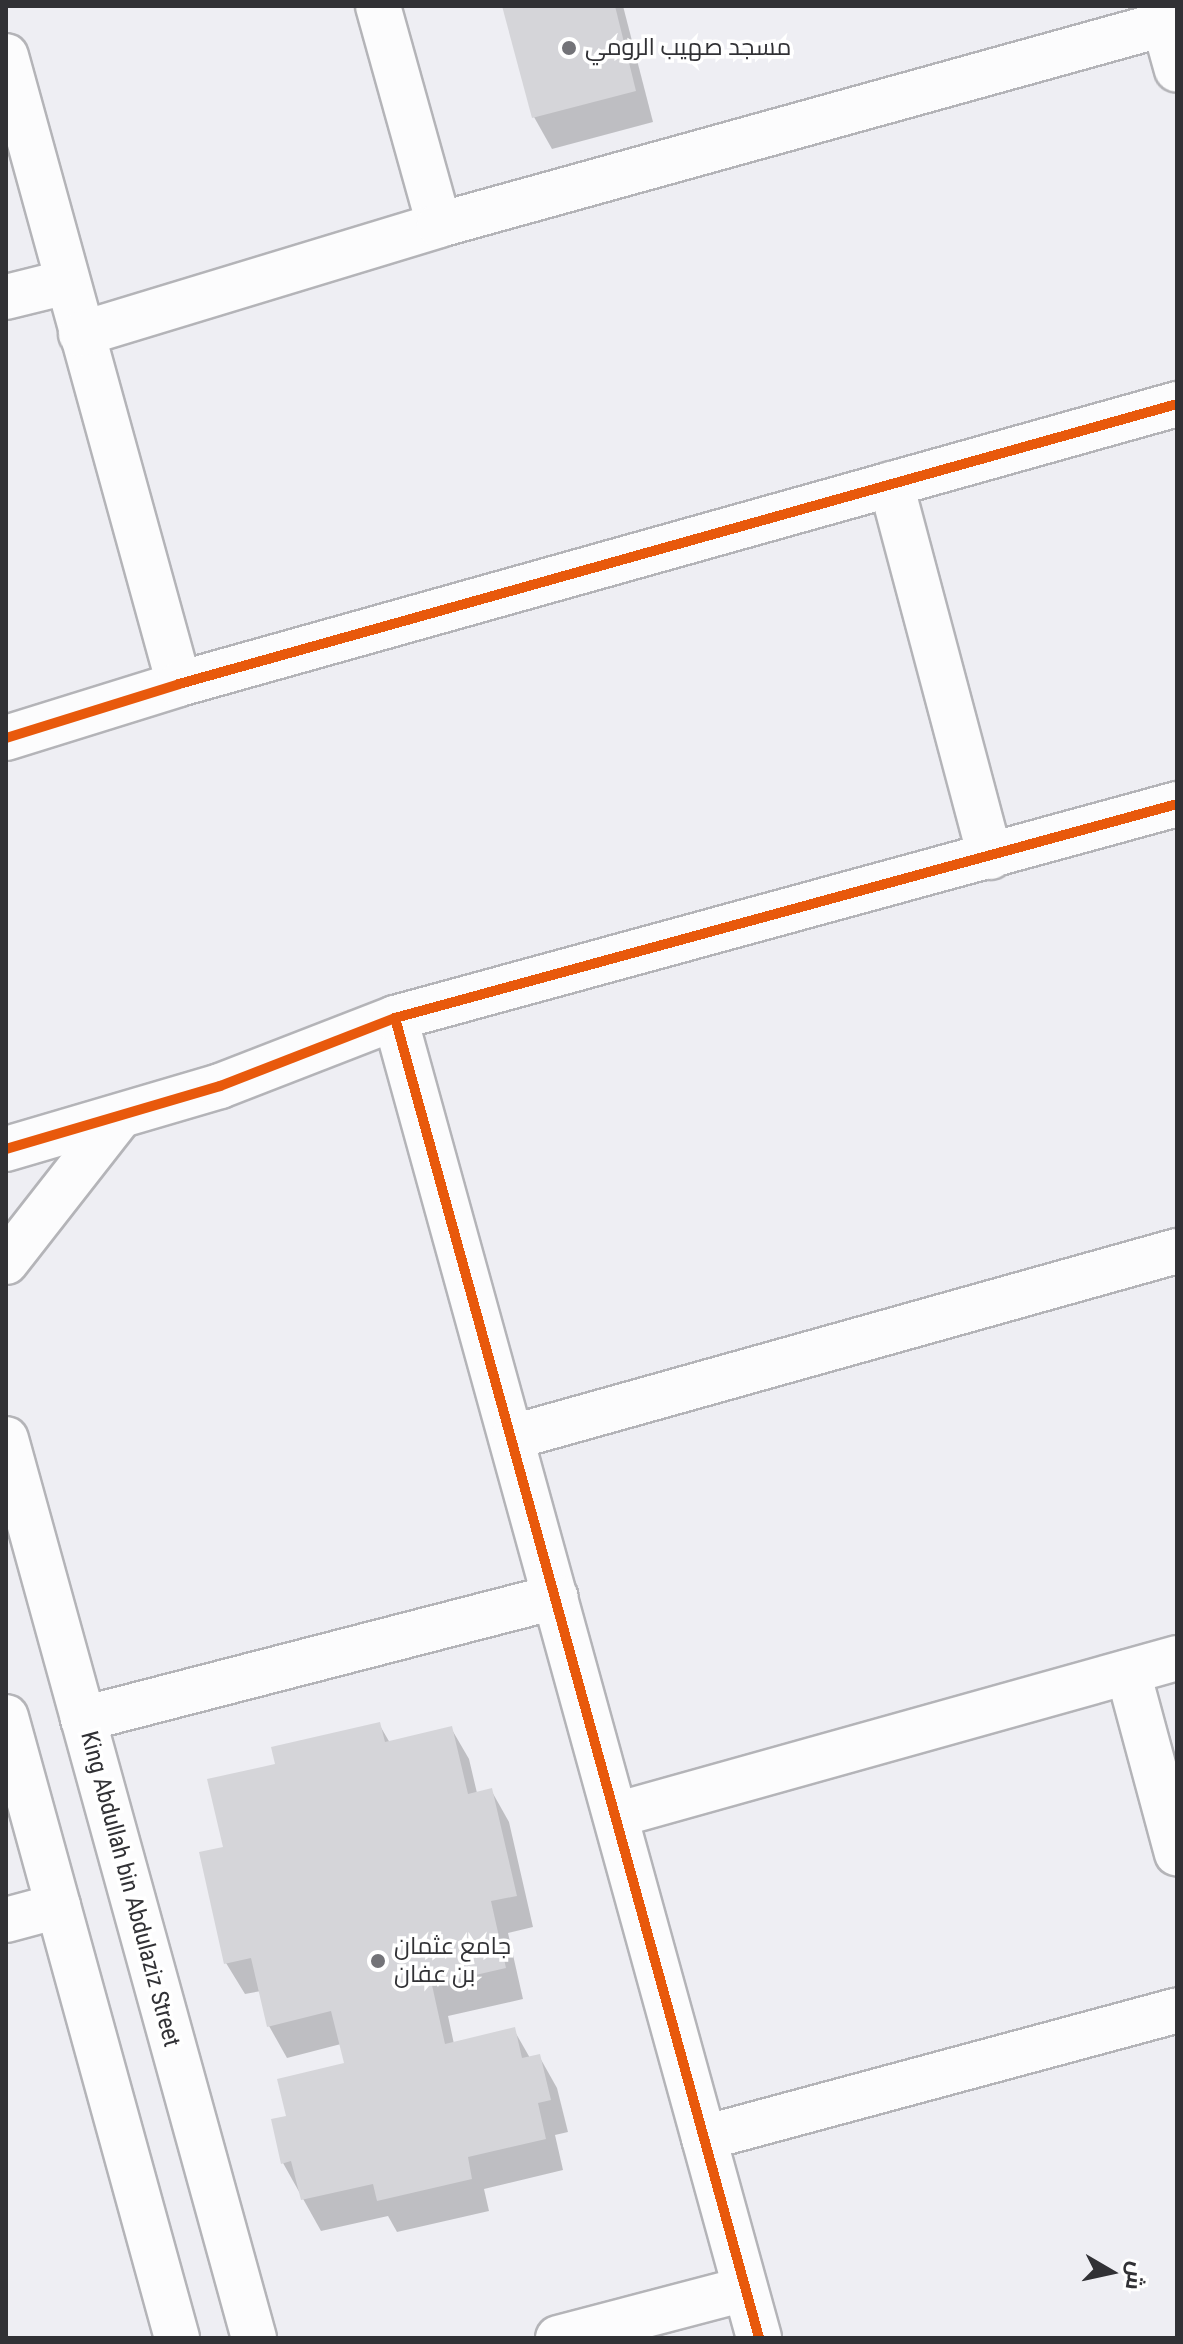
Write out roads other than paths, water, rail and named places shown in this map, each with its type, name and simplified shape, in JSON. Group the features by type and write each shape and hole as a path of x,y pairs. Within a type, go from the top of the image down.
{"street":[{"path":"378,6 439,225"},
{"path":"81,334 439,225 1162,15 1177,70"},
{"path":"6,56 179,684"},
{"path":"6,297 67,282"},
{"path":"6,738 179,684 1177,404"},
{"path":"891,484 990,857"},
{"path":"6,1149 220,1086 395,1018 1177,804"},
{"path":"395,1018 759,2338"},
{"path":"6,1262 120,1116"},
{"path":"513,1437 1177,1251"},
{"name":"King Abdullah bin Abdulaziz Street","path":"6,1439 254,2338"},
{"path":"83,1719 556,1597"},
{"path":"616,1815 1177,1658"},
{"path":"1128,1672 1177,1854"},
{"path":"6,1717 177,2338"},
{"path":"6,1920 58,1906"},
{"path":"704,2138 1177,2010"},
{"path":"558,2338 745,2289"}],"place":[{"name":"مسجد صهيب الرومي","path":"569,48"},
{"name":"جامع عثمان بن عفان","path":"378,1961"}]}
